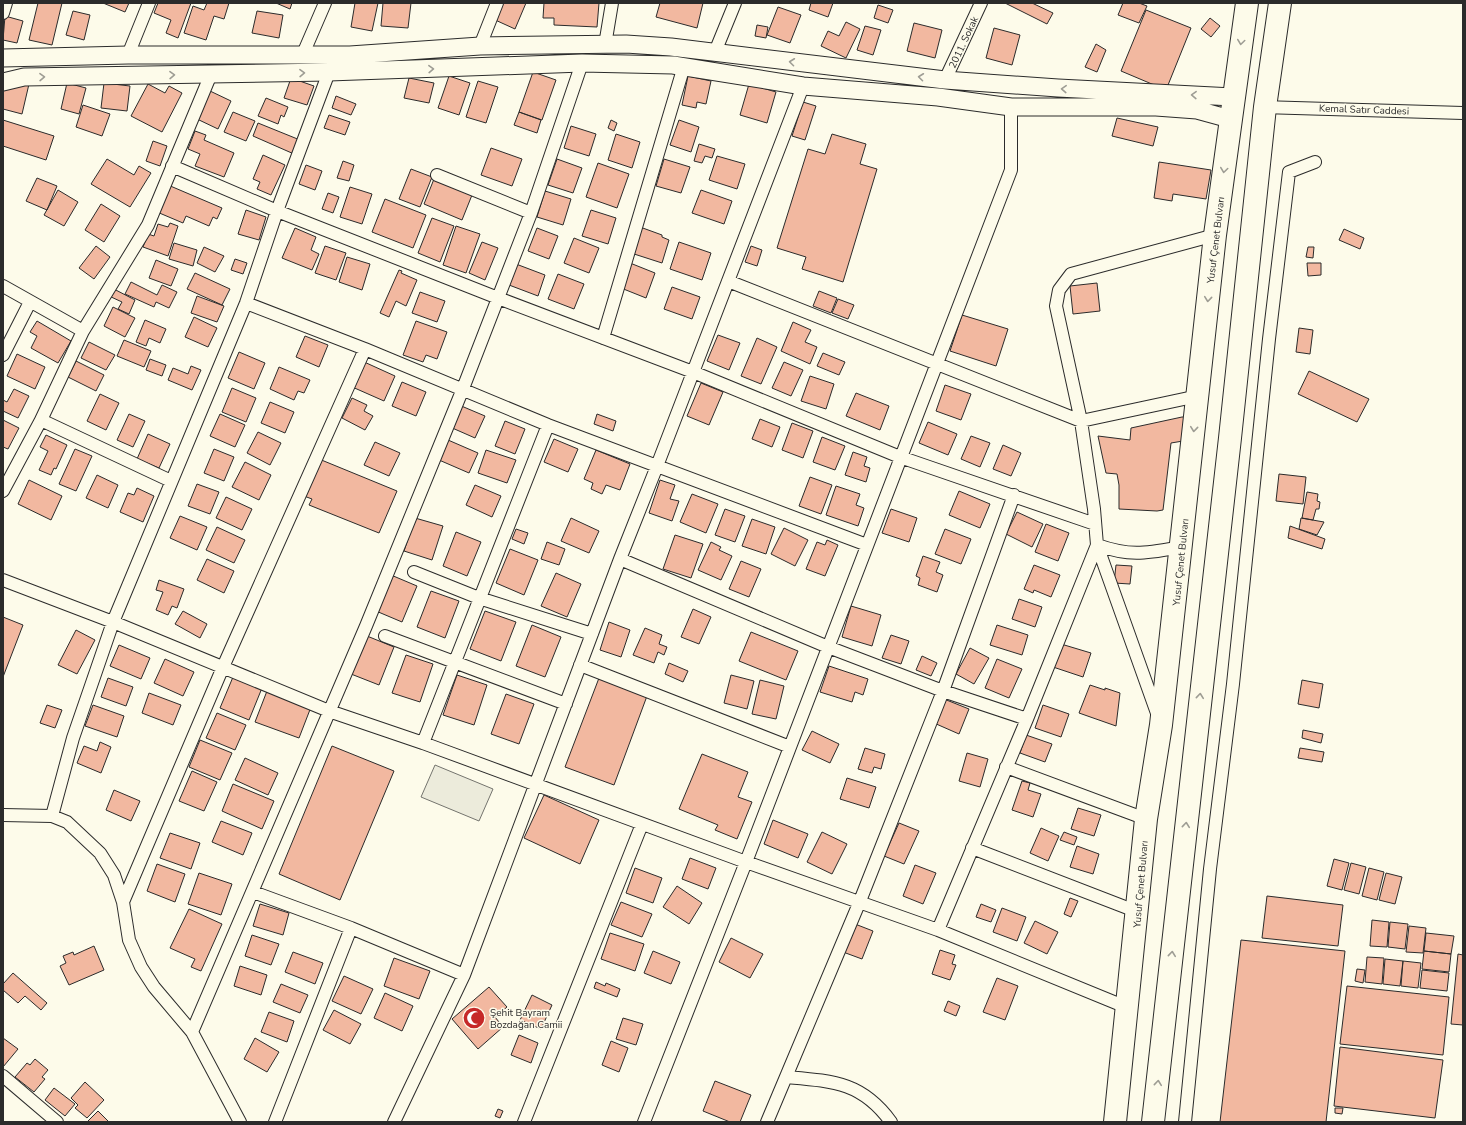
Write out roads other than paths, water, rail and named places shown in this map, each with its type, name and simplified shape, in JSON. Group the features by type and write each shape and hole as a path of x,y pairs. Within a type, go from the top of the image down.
{"highway":[{"name":"Yusuf Çenet Bulvarı","path":"1115,1122 1126,1007 1138,912 1146,819 1161,725 1182,547 1215,235 1247,3"},
{"path":"1153,1122 1265,107 1280,3"}],"main road":[{"path":"3,58 128,55 350,55 480,46 641,45 715,52 945,80 1058,88 1233,97"},
{"path":"3,82 24,77 329,72 582,63 684,66 803,86 938,97 1011,107 1156,107 1197,110 1230,119"}],"street":[{"path":"3,13 6,3"},
{"path":"128,55 149,3"},
{"path":"303,54 325,3"},
{"path":"480,46 497,3"},
{"path":"605,45 612,3"},
{"path":"715,52 735,3"},
{"name":"2011. Sokak","path":"945,80 981,3"},
{"path":"192,1032 366,626 462,391 531,213 582,63"},
{"path":"602,338 684,66"},
{"path":"52,816 73,738 113,622 246,303 277,211 329,72"},
{"path":"3,491 41,420 83,331 148,224 211,74"},
{"path":"394,1122 464,975 620,559 694,372 803,86"},
{"path":"644,1122 746,862 1011,170 1011,107"},
{"name":"Kemal Satır Caddesi","path":"1265,107 1463,113"},
{"path":"1185,1122 1210,869 1233,684 1269,339 1289,172 1315,162"},
{"path":"172,166 277,211 498,298 694,372 900,457 1095,524"},
{"path":"437,175 531,213"},
{"path":"1161,725 1097,545 1081,421 1056,306 1059,290 1071,274 1215,235"},
{"path":"728,281 936,365 1081,421 1198,396"},
{"path":"3,286 83,331"},
{"path":"3,355 30,302"},
{"path":"246,303 365,349 462,391 548,425 867,545"},
{"path":"123,902 223,667 365,349"},
{"path":"41,420 171,481"},
{"path":"423,743 548,425"},
{"path":"767,1122 860,901 943,691 1014,495"},
{"path":"1097,545 1114,551 1143,554 1182,547"},
{"path":"938,930 1097,545"},
{"path":"620,559 828,647 943,691 1026,719"},
{"path":"414,572 479,598 592,634"},
{"path":"3,580 113,622 329,711 423,743 746,862 860,901 938,930 1126,1007"},
{"path":"385,636 455,661 566,704"},
{"path":"580,665 790,747"},
{"path":"1006,767 1146,819"},
{"path":"3,815 52,816 67,822 100,853 114,875 123,902 129,940 141,967 154,987 192,1032 240,1122"},
{"path":"524,1122 642,824"},
{"path":"972,848 1138,912"},
{"path":"253,892 351,928 464,975"},
{"path":"275,1122 351,928"},
{"path":"3,1076 56,1122"},
{"path":"786,1077 845,1084 858,1091 879,1107 891,1122"}],"place":[{"name":"Şehit Bayram Bozdağan Camii","path":"474,1018"}]}
